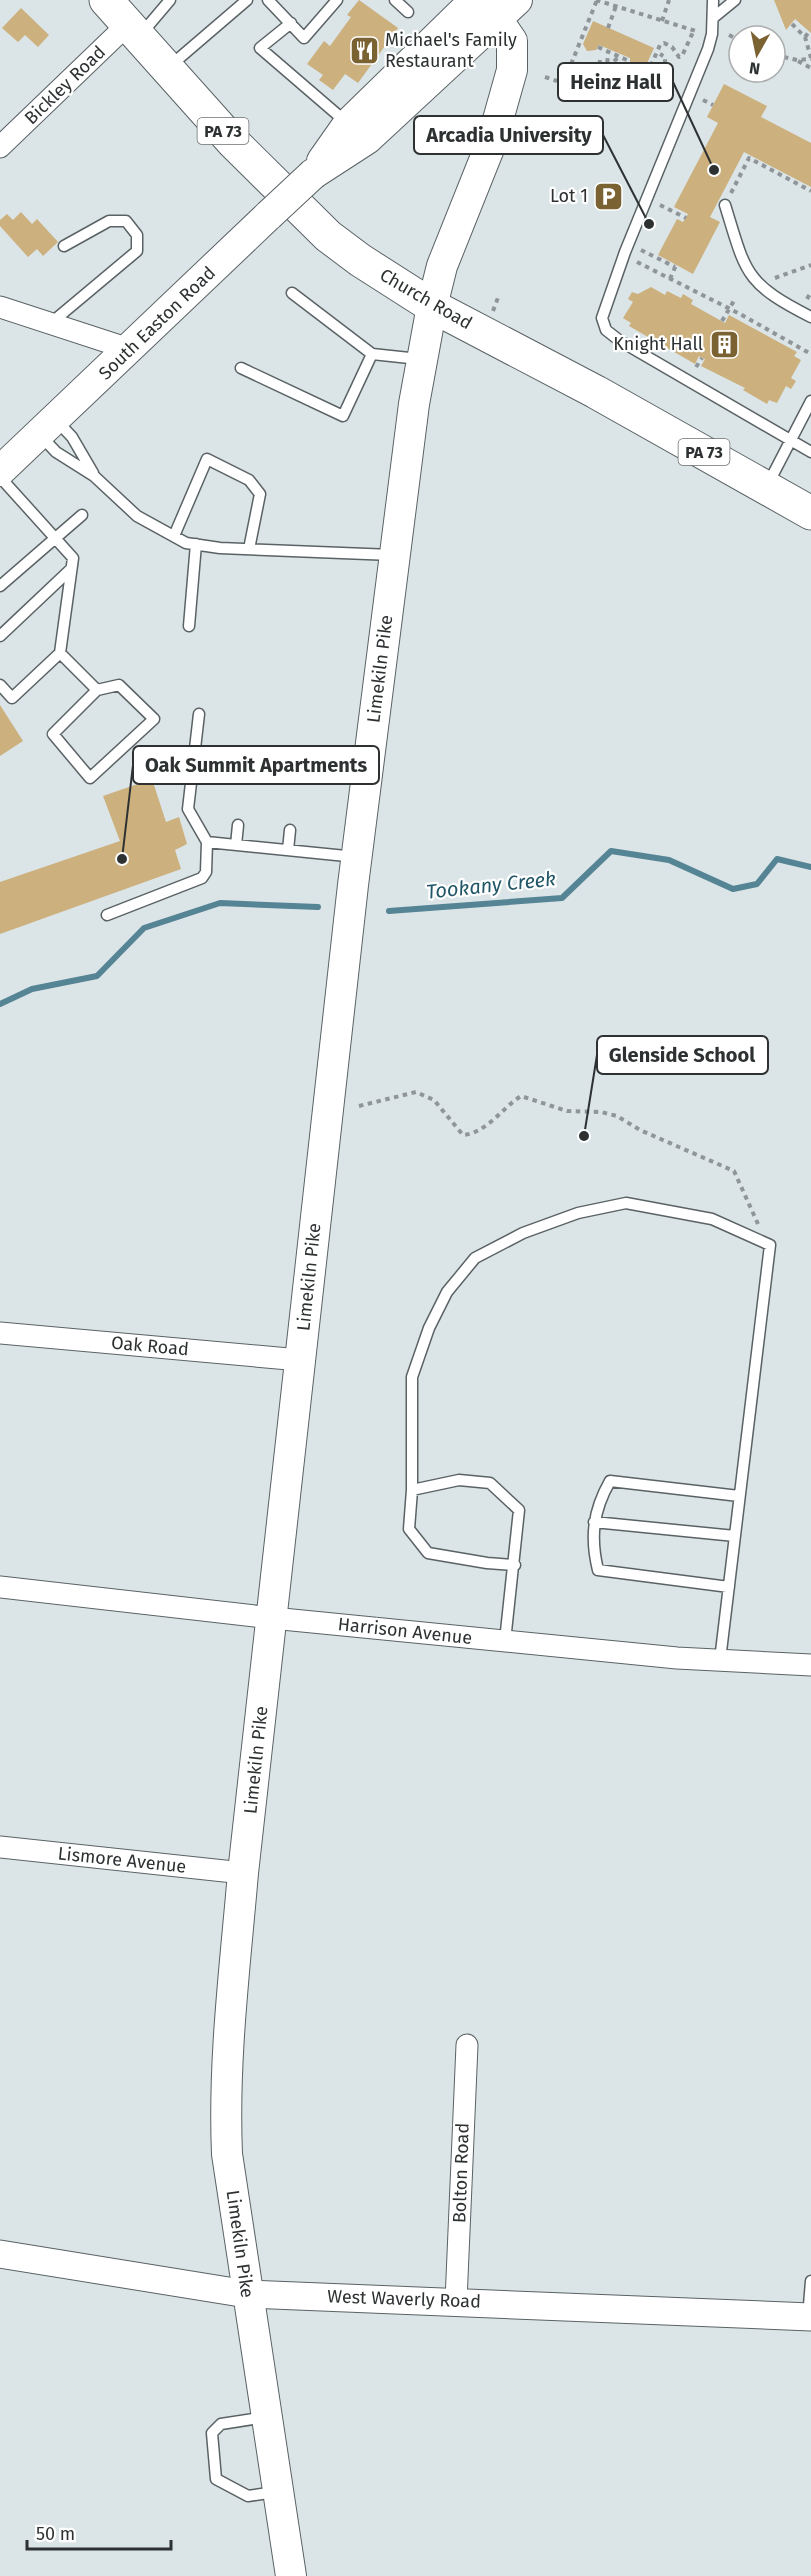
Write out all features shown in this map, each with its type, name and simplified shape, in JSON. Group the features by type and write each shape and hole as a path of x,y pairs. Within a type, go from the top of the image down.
{"main road":[{"name":"Church Road","path":"106,0 233,142 328,236 360,260 432,306 569,377 811,513"},
{"name":"South Easton Road","path":"313,174 348,124 475,0"},
{"name":"South Easton Road","path":"0,471 313,174 368,139 500,6"},
{"name":"Limekiln Pike","path":"291,2576 227,2154 225,2087 243,1873 356,857 395,555 422,359 432,306 442,266 480,174 507,94 512,70 512,41 500,6"}],"street":[{"name":"Bickley Road","path":"0,147 134,29"},
{"path":"0,308 129,349"},
{"name":"Oak Road","path":"0,1333 300,1360"},
{"name":"Harrison Avenue","path":"0,1587 272,1618 505,1641 720,1660 811,1665"},
{"name":"Lismore Avenue","path":"0,1847 243,1873"},
{"name":"Bolton Road","path":"456,2301 467,2044"},
{"name":"West Waverly Road","path":"0,2254 247,2294 809,2317"}],"lane":[{"path":"134,29 170,0"},
{"path":"168,68 247,0"},
{"path":"268,0 304,38 337,0"},
{"path":"395,0 408,12"},
{"path":"713,18 735,0"},
{"path":"713,1 708,49 625,252 602,318 606,330 620,341 811,452"},
{"path":"291,23 260,48 348,124"},
{"path":"724,205 741,259 756,283 768,294 811,317"},
{"path":"51,323 137,251 137,235 126,221 109,221 64,246"},
{"path":"292,293 372,354 422,359"},
{"path":"241,368 343,416 372,354"},
{"path":"767,487 811,401"},
{"path":"47,427 56,452 94,476 136,516 174,536 196,544 249,549 395,555"},
{"path":"47,427 72,437 94,476"},
{"path":"174,536 207,459 249,480 260,494 249,549"},
{"path":"0,477 73,558 60,653 12,698 0,685"},
{"path":"0,586 82,514"},
{"path":"189,626 196,544"},
{"path":"0,636 71,569"},
{"path":"60,653 97,690"},
{"path":"119,685 154,719 90,778 53,734 97,690 119,685"},
{"path":"107,915 202,878 206,872 207,842 188,809 199,714"},
{"path":"236,845 238,825"},
{"path":"288,850 290,830"},
{"path":"207,842 356,857"},
{"path":"515,1565 487,1563 428,1553 409,1529 412,1490 412,1377 429,1328 447,1292 475,1258 523,1233 578,1213 626,1203 712,1219 770,1245 720,1660"},
{"path":"412,1490 459,1480 490,1483 519,1510 515,1565 505,1641"},
{"path":"729,1587 598,1570 592,1546 594,1522 599,1500 610,1481 740,1496"},
{"path":"594,1522 735,1536"},
{"path":"809,2317 811,2281"},
{"path":"266,2417 222,2424 212,2433 212,2459 216,2479 248,2496 278,2491"}],"path":[{"path":"545,76 557,81 561,89 597,0 701,33"},
{"path":"662,21 669,0"},
{"path":"608,28 616,6"},
{"path":"787,58 811,59 805,37 792,24"},
{"path":"645,68 649,70 660,45 664,43 672,46 679,57 682,56 694,30"},
{"path":"805,37 809,32"},
{"path":"597,47 629,61"},
{"path":"605,75 608,52"},
{"path":"600,60 599,68 605,75 634,89 651,91 658,85 665,63 665,57 660,54"},
{"path":"605,75 619,56"},
{"path":"797,60 811,68"},
{"path":"703,100 713,105"},
{"path":"724,205 748,158 811,191"},
{"path":"660,205 686,218"},
{"path":"641,250 676,266 670,279"},
{"path":"636,261 811,354"},
{"path":"769,280 811,265"},
{"path":"807,299 811,292"},
{"path":"487,311 494,311 499,295"},
{"path":"722,321 735,299"},
{"path":"696,367 702,357"},
{"path":"359,1106 416,1092 434,1100 457,1131 463,1135 472,1134 492,1121 508,1104 521,1096 567,1111 601,1112 617,1116 640,1131 734,1171 770,1245"}],"building":[{"path":"359,0 398,28 358,83 345,74 333,90 319,80 323,75 307,64 324,41 330,46 351,17 347,15"},
{"path":"774,0 811,0 811,33 795,19 787,29 787,24 784,24"},
{"path":"21,8 49,35 38,47 25,35 18,42 2,28"},
{"path":"593,21 654,48 644,70 634,72 630,69 630,58 599,45 596,50 587,51 583,44"},
{"path":"724,84 767,106 761,117 811,143 811,187 744,152 710,217 720,222 693,274 658,255 677,219 683,222 688,214 674,207 718,123 707,117"},
{"path":"21,212 32,224 37,219 58,242 43,256 37,249 28,257 0,226 0,220 7,214 13,220"},
{"name":"Knight Hall","path":"651,287 665,295 667,291 681,298 683,294 693,300 691,304 725,323 729,315 797,352 794,356 801,360 791,378 796,381 791,389 786,386 777,403 769,400 767,404 743,390 745,388 701,366 705,359 699,356 695,364 629,326 631,323 623,318 633,302 628,299 632,292 638,294"},
{"path":"0,705 23,741 0,756"},
{"path":"152,779 166,822 179,817 187,844 175,850 181,869 0,934 0,882 120,841 103,796"}],"waterway":[{"name":"Tookany Creek","path":"389,911 562,898 611,851 669,860 733,889 757,884 777,859 811,867"},
{"name":"Tookany Creek","path":"0,1004 32,989 97,976 144,928 220,903 318,907"}],"place":[{"name":"Michael's Family Restaurant","path":"364,50"},
{"name":"Heinz Hall","path":"714,170"},
{"name":"Lot 1","path":"609,196"},
{"name":"Arcadia University","path":"649,224"},
{"name":"Knight Hall","path":"724,344"},
{"name":"Oak Summit Apartments","path":"122,859"},
{"name":"Glenside School","path":"584,1136"}]}
